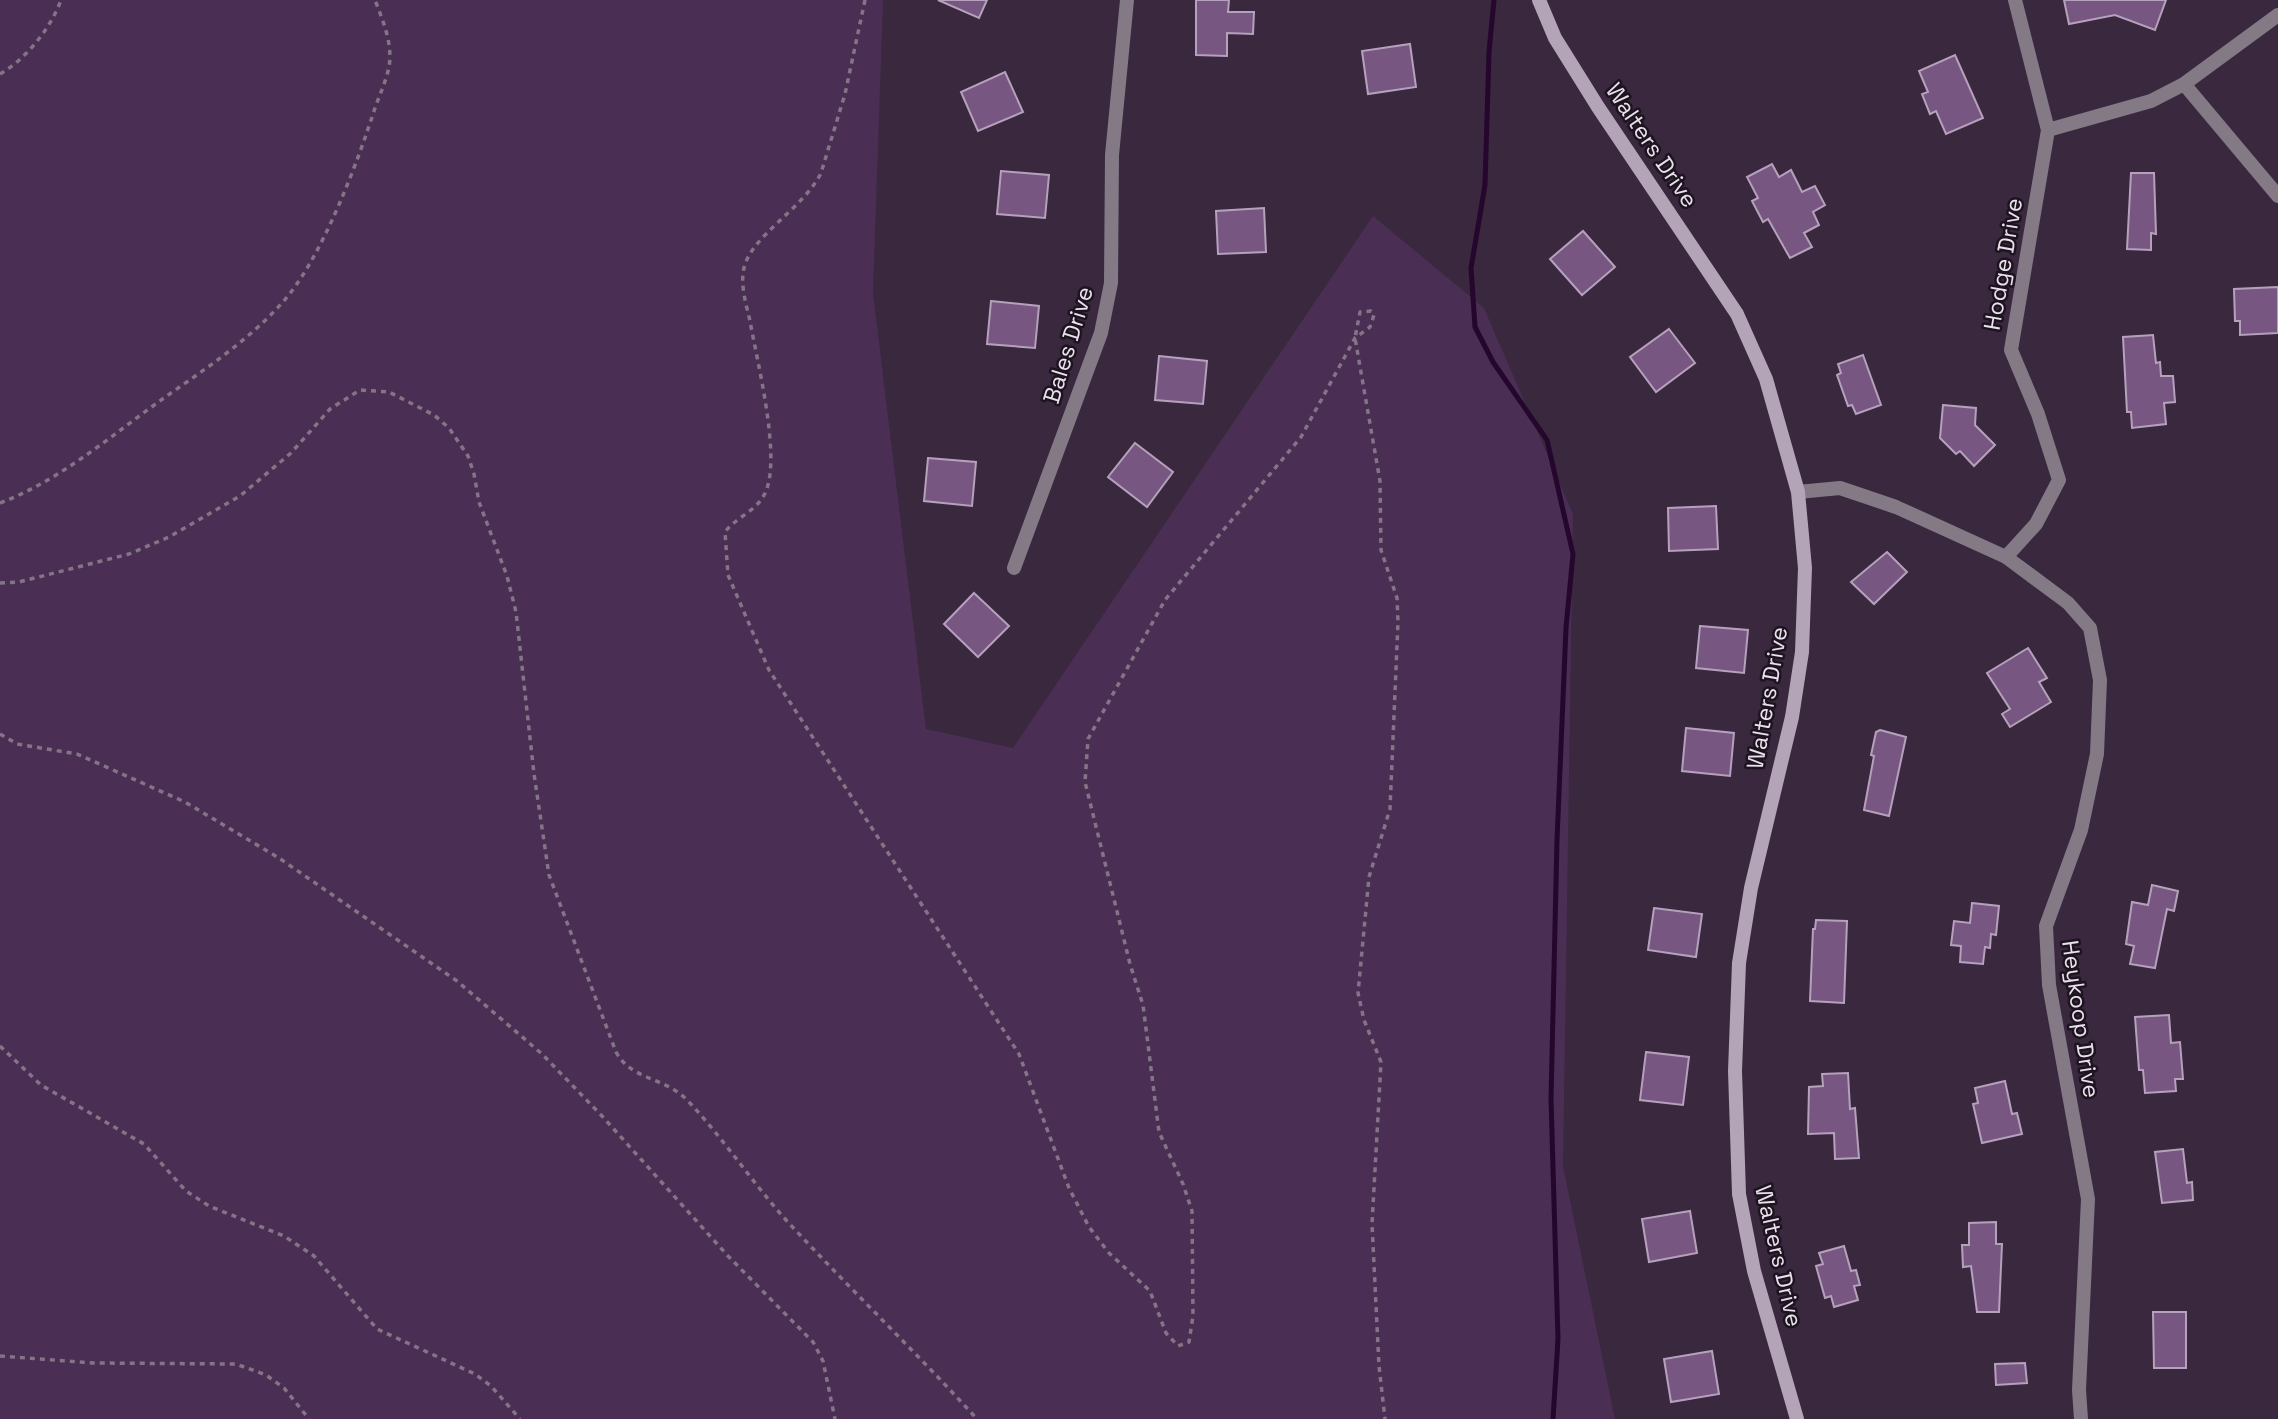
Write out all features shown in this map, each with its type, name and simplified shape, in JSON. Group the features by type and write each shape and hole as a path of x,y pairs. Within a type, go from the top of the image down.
{"street":[{"name":"Bales Drive","path":"1014,568 1101,333 1111,283 1112,155 1127,0"},
{"name":"Walters Drive","path":"1539,0 1555,38 1598,107 1737,314 1766,379 1798,492 1805,568 1802,652 1792,717 1747,913 1739,963 1735,1071 1739,1194 1754,1271 1797,1419"},
{"name":"Hodge Drive","path":"2006,557 2036,524 2059,480 2038,414 2011,350 2048,130 2015,0"},
{"path":"2048,130 2151,100 2184,84 2278,15"},
{"path":"2184,84 2278,196"},
{"name":"Heykoop Drive","path":"1798,492 1840,488 1896,507 2006,557 2068,603 2090,628 2100,680 2097,754 2081,830 2046,926 2049,985 2088,1199 2079,1390 2081,1419"}],"path":[{"path":"0,74 32,46 54,16 61,0"},
{"path":"0,503 54,478 206,368 253,331 282,303 300,278 332,216 360,153 389,66 390,47 375,0"},
{"path":"865,0 839,117 816,184 791,213 751,251 743,268 769,434 770,467 762,499 725,532 728,575 769,670 1019,1054 1069,1188 1089,1227 1108,1253 1150,1292 1166,1333 1178,1346 1189,1342 1193,1323 1192,1211 1186,1191 1159,1132 1143,1004 1092,818 1085,782 1085,755 1088,739 1165,600 1301,437 1355,338 1360,312 1371,310 1374,315 1373,322 1355,338"},
{"path":"1355,338 1380,481 1381,550 1397,598 1398,622 1390,810 1369,877 1359,993 1364,1020 1381,1062 1373,1224 1378,1352 1385,1419"},
{"path":"0,583 19,582 129,554 169,537 240,496 291,453 330,409 360,390 389,392 434,415 455,435 468,456 479,502 507,576 516,612 534,774 549,875 616,1052 627,1069 663,1081 686,1099 785,1219 907,1342 977,1419"},
{"path":"0,734 17,744 77,754 185,802 279,858 457,981 542,1054 603,1116 728,1256 813,1342 823,1361 835,1419"},
{"path":"0,1046 41,1085 144,1144 186,1191 209,1206 284,1236 314,1256 377,1328 475,1374 491,1386 520,1419"},
{"path":"0,1356 93,1363 236,1364 266,1375 284,1388 309,1419"}],"shaded area":[{"path":"0,0 883,0 873,293 926,729 1013,748 1373,216 1484,308 1573,514 1563,1166 1615,1419 0,1419"}],"building":[{"path":"938,0 987,0 979,18"},
{"path":"1196,0 1229,0 1228,12 1254,12 1253,34 1227,33 1227,56 1196,55"},
{"path":"2064,0 2166,0 2155,30 2115,15 2069,24"},
{"path":"1410,44 1416,87 1368,94 1362,51"},
{"path":"1955,55 1983,118 1946,134 1936,111 1930,114 1922,94 1928,92 1919,71"},
{"path":"1005,72 1023,112 978,131 961,92"},
{"path":"1772,164 1779,177 1791,170 1802,192 1815,186 1825,205 1813,212 1819,225 1804,233 1812,247 1790,258 1768,219 1763,222 1752,201 1758,198 1747,177"},
{"path":"1001,171 1049,175 1045,218 997,214"},
{"path":"2131,173 2154,173 2156,234 2151,233 2151,250 2127,249"},
{"path":"1264,208 1266,252 1218,254 1216,211"},
{"path":"1583,231 1615,267 1582,295 1550,259"},
{"path":"2278,287 2278,333 2240,335 2240,321 2235,321 2234,289"},
{"path":"991,301 1039,306 1035,348 987,344"},
{"path":"1669,329 1695,363 1656,392 1630,357"},
{"path":"2153,335 2156,363 2160,362 2161,376 2173,376 2175,402 2164,403 2166,424 2132,428 2131,412 2127,412 2123,337"},
{"path":"1863,355 1881,405 1856,414 1852,405 1848,406 1837,375 1841,373 1838,364"},
{"path":"1159,356 1207,361 1203,404 1155,400"},
{"path":"1943,405 1976,408 1975,425 1995,445 1974,466 1960,451 1956,454 1940,438"},
{"path":"1135,443 1173,472 1147,507 1108,477"},
{"path":"928,458 976,462 972,506 924,501"},
{"path":"1716,506 1718,549 1669,551 1668,508"},
{"path":"1887,552 1907,572 1874,604 1851,582"},
{"path":"974,593 1009,626 978,657 944,624"},
{"path":"1700,626 1748,630 1744,673 1696,668"},
{"path":"2028,648 2047,678 2039,682 2051,702 2010,727 2002,714 2010,709 1987,673"},
{"path":"1686,728 1734,733 1730,776 1682,771"},
{"path":"1880,730 1906,737 1889,816 1864,810 1874,756 1871,755 1876,732"},
{"path":"2152,885 2178,891 2174,911 2167,909 2155,968 2130,964 2134,946 2126,944 2132,902 2148,905"},
{"path":"1972,903 1999,906 1996,935 1991,934 1990,948 1985,947 1983,964 1960,962 1961,946 1951,945 1954,921 1970,923"},
{"path":"1654,908 1702,914 1696,957 1648,950"},
{"path":"1816,920 1847,921 1844,1003 1810,1001 1813,929"},
{"path":"2169,1015 2171,1043 2180,1042 2183,1079 2175,1079 2176,1091 2145,1093 2143,1070 2139,1070 2135,1017"},
{"path":"1646,1052 1689,1057 1683,1105 1640,1100"},
{"path":"1848,1073 1850,1109 1855,1108 1859,1158 1835,1159 1834,1133 1808,1134 1809,1087 1823,1086 1822,1074"},
{"path":"2005,1081 2012,1114 2017,1113 2022,1134 1982,1143 1973,1104 1978,1103 1975,1088"},
{"path":"2183,1149 2187,1183 2192,1182 2193,1200 2162,1203 2155,1152"},
{"path":"1690,1211 1697,1253 1649,1262 1642,1219"},
{"path":"1996,1222 1996,1244 2002,1244 1999,1312 1977,1312 1971,1266 1963,1267 1962,1245 1969,1245 1969,1223"},
{"path":"1844,1246 1851,1271 1856,1270 1860,1285 1854,1286 1858,1300 1834,1307 1831,1296 1825,1298 1816,1266 1823,1264 1819,1253"},
{"path":"2153,1312 2186,1312 2186,1368 2154,1368"},
{"path":"1712,1351 1719,1394 1671,1402 1664,1359"},
{"path":"2025,1363 2027,1383 1996,1385 1995,1364"}],"waterway":[{"path":"1494,0 1489,52 1485,185 1471,268 1475,327 1493,362 1547,440 1573,554 1566,628 1557,840 1551,1099 1558,1339 1553,1419"}]}
